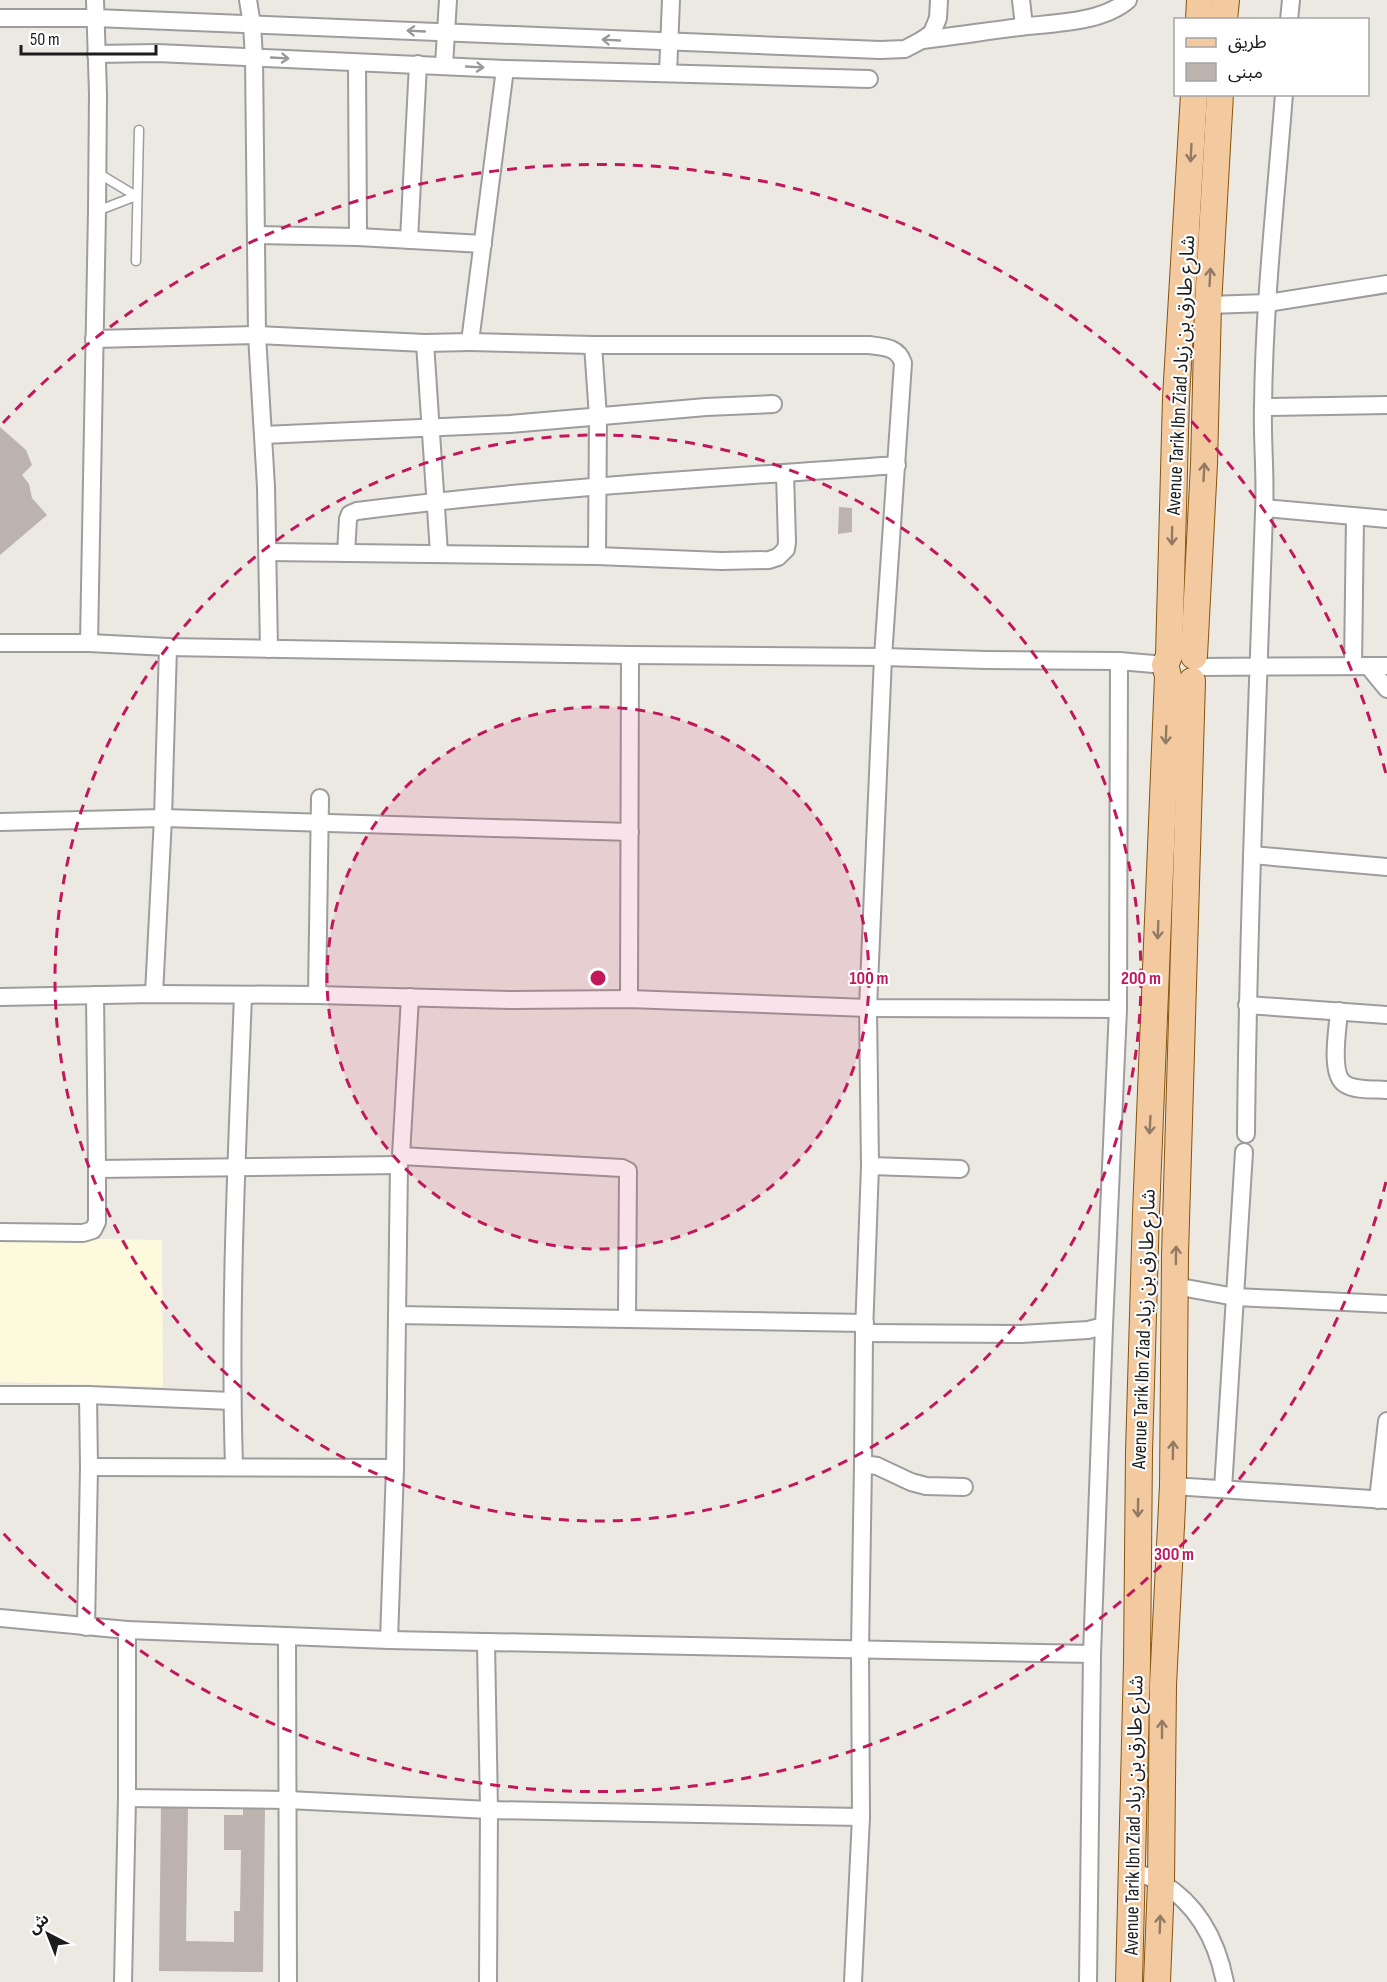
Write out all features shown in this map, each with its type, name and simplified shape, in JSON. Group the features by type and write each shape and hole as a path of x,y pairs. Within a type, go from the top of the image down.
{"main road":[{"path":"1199,18 1200,0"},
{"path":"1224,18 1226,0"},
{"name":"Avenue Tarik Ibn Ziad شارع طارق بن زياد","path":"1157,1982 1161,1882 1163,1685 1173,1486 1181,667 1176,387 1194,96"},
{"name":"Avenue Tarik Ibn Ziad شارع طارق بن زياد","path":"1129,1982 1146,1212 1181,667 1204,464 1209,305 1220,96"}],"street":[{"path":"89,643 97,211 95,0"},
{"path":"248,0 254,57 257,336 268,552 268,649"},
{"path":"444,65 448,0"},
{"path":"668,73 671,0"},
{"path":"0,18 95,18 352,27 880,50 905,49 932,33 936,26 939,0"},
{"path":"1021,0 1024,27"},
{"path":"922,40 1073,21 1106,13 1128,0"},
{"path":"1289,18 1291,0"},
{"path":"96,54 157,53 505,69 869,79"},
{"path":"357,63 358,237"},
{"path":"409,240 418,64"},
{"path":"470,342 505,69"},
{"path":"1246,1134 1247,1005 1265,508 1263,407 1268,303 1284,96"},
{"path":"256,235 358,237 483,244"},
{"path":"1209,305 1268,303 1387,284"},
{"path":"94,339 257,336 425,343 846,344 887,347 901,355 903,363 897,465 883,657 868,1008 870,1166 862,1464 861,1817 853,1982"},
{"path":"425,343 439,553"},
{"path":"593,345 598,417 597,556"},
{"path":"263,435 431,428 772,404"},
{"path":"1263,407 1387,405"},
{"path":"346,552 348,519 352,512 435,500 897,465"},
{"path":"268,552 769,560 778,557 786,549 785,473"},
{"path":"1265,508 1387,519"},
{"path":"1355,517 1360,666 1387,689"},
{"path":"0,644 89,643 268,649 1119,661 1181,667 1387,666"},
{"path":"154,994 163,818 168,647"},
{"path":"629,999 630,655"},
{"path":"1088,1982 1092,1654 1118,1009 1119,661"},
{"path":"317,995 320,798"},
{"path":"0,822 163,818 630,832"},
{"path":"1252,855 1387,867"},
{"path":"0,997 154,994 317,995 511,1000 629,999 868,1008 1118,1009"},
{"path":"0,1232 83,1233 93,1230 97,1222 95,995"},
{"path":"234,1466 232,1401 243,995"},
{"path":"389,1641 395,1468 400,1160 410,997"},
{"path":"1247,1005 1387,1015"},
{"path":"1339,1011 1335,1061 1339,1077 1345,1084 1357,1088 1387,1090"},
{"path":"1223,1489 1244,1152"},
{"path":"97,1169 237,1167 400,1160 621,1168 628,1171 627,1319"},
{"path":"870,1166 960,1169"},
{"path":"1175,1286 1235,1297 1387,1304"},
{"path":"397,1315 627,1319 999,1335 1088,1330 1104,1326"},
{"path":"0,1395 88,1395 232,1401"},
{"path":"87,1627 88,1395"},
{"path":"1173,1486 1382,1500 1387,1421"},
{"path":"862,1464 877,1466 911,1482 926,1486 964,1487"},
{"path":"89,1467 395,1468"},
{"path":"0,1618 127,1630 389,1641 1092,1654"},
{"path":"123,1982 127,1798 127,1630"},
{"path":"286,1636 288,1982"},
{"path":"486,1642 489,1810 488,1982"},
{"path":"127,1798 288,1800 489,1810 861,1817"},
{"path":"1132,1871 1161,1882 1186,1902 1200,1917 1213,1939 1225,1982"}],"lane":[{"path":"136,261 139,130"},
{"path":"97,172 136,196"},
{"path":"97,211 136,196"}],"shaded area":[{"path":"0,1237 162,1240 163,1387 0,1382"}],"building":[{"path":"0,427 26,450 32,465 22,475 29,484 32,498 47,515 0,555"},
{"path":"839,507 852,508 852,532 838,534"},
{"path":"161,1807 188,1807 186,1941 234,1942 234,1911 240,1911 241,1850 224,1850 224,1815 243,1815 243,1808 265,1808 263,1972 159,1971"}]}
